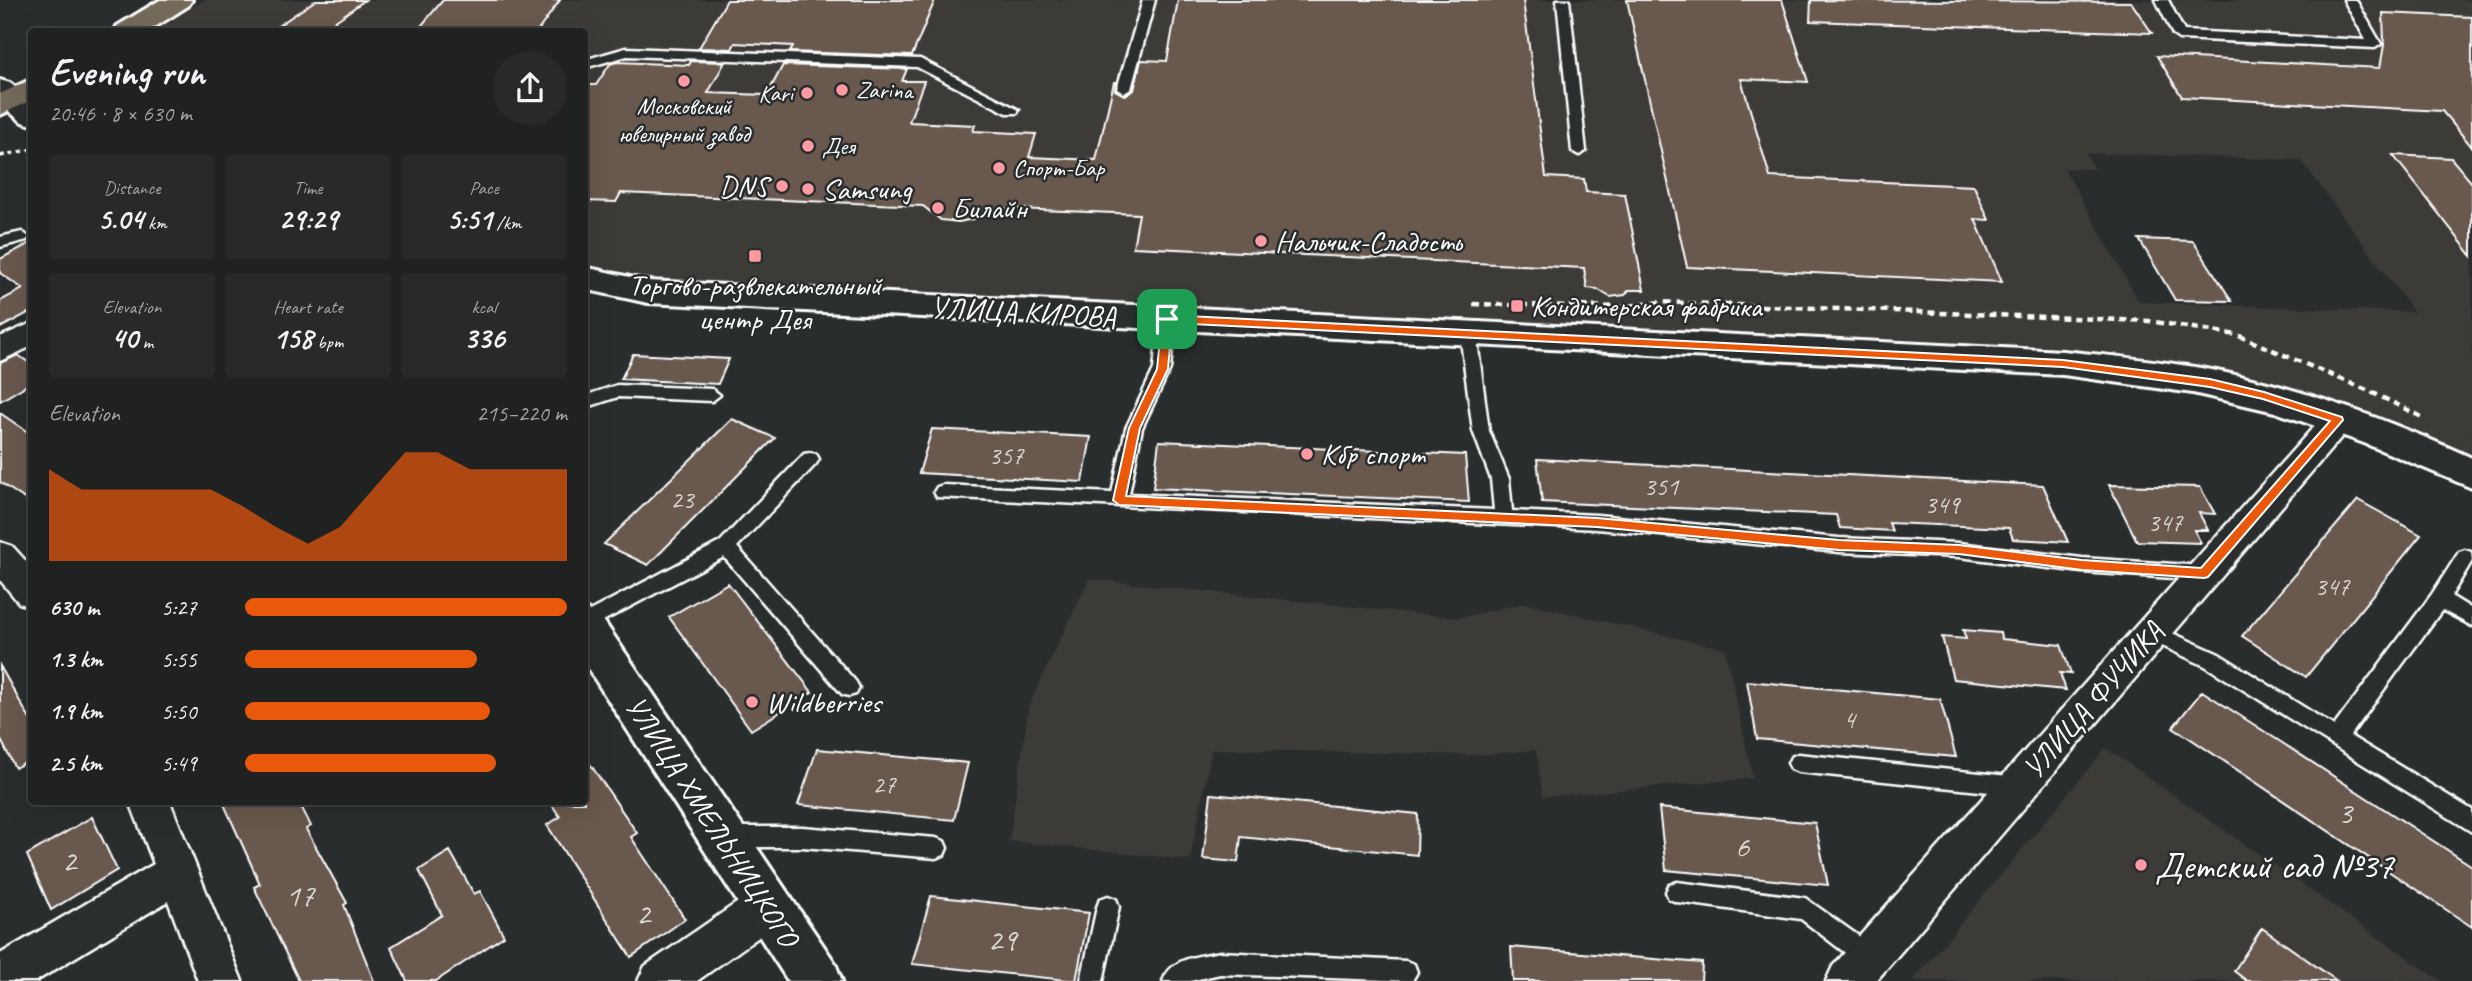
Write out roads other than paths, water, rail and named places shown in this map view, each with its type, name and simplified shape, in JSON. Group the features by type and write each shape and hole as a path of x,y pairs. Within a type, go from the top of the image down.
{"main road":[{"path":"134,28 179,0"},
{"path":"159,28 204,0"},
{"path":"588,279 648,292"},
{"path":"588,302 648,292"},
{"name":"УЛИЦА КИРОВА","path":"648,292 2063,363 2210,383 2264,396 2338,420 2472,474"},
{"name":"УЛИЦА ХМЕЛЬНИЦКОГО","path":"588,631 817,981"}],"street":[{"path":"0,351 28,335"},
{"name":"УЛИЦА ФУЧИКА","path":"1859,969 2338,420"},
{"path":"0,557 28,588"},
{"path":"151,805 220,981"},
{"path":"0,978 179,872"},
{"path":"660,981 769,905"}],"lane":[{"path":"1124,89 1149,0"},
{"path":"1563,0 1579,151"},
{"path":"2162,0 2179,35 2375,44 2350,0"},
{"path":"588,63 626,52 920,63 1012,110"},
{"path":"0,242 22,237"},
{"path":"1119,500 1134,428 1162,369 1167,319"},
{"path":"1468,333 1481,431 1500,479 1504,517"},
{"path":"588,401 617,391 712,395"},
{"path":"588,623 726,547 810,459"},
{"path":"943,492 1504,517 1839,545 1959,550 2082,565 2204,573"},
{"path":"726,547 849,688"},
{"path":"2337,738 2439,599 2465,557"},
{"path":"2439,599 2472,618"},
{"path":"2152,632 2212,660 2472,822"},
{"path":"1798,763 2018,786"},
{"path":"723,837 803,837 936,848"},
{"path":"1676,892 1805,909 1859,969"},
{"path":"1092,981 1108,907"},
{"path":"1174,981 1184,971 1220,963 1406,972"}],"place":[{"name":"Московский ювелирный завод","path":"684,81"},
{"name":"Zarina","path":"842,90"},
{"name":"Kari","path":"807,93"},
{"name":"Дея","path":"808,146"},
{"name":"Спорт-Бар","path":"999,168"},
{"name":"DNS","path":"782,186"},
{"name":"Samsung","path":"808,189"},
{"name":"Билайн","path":"938,208"},
{"name":"Нальчик-Сладость","path":"1261,241"},
{"name":"Торгово-развлекательный центр Дея","path":"755,256"},
{"name":"Кондитерская фабрика","path":"1517,306"},
{"name":"Кбр спорт","path":"1307,454"},
{"name":"Wildberries","path":"752,702"},
{"name":"Детский сад №37","path":"2141,865"}]}
